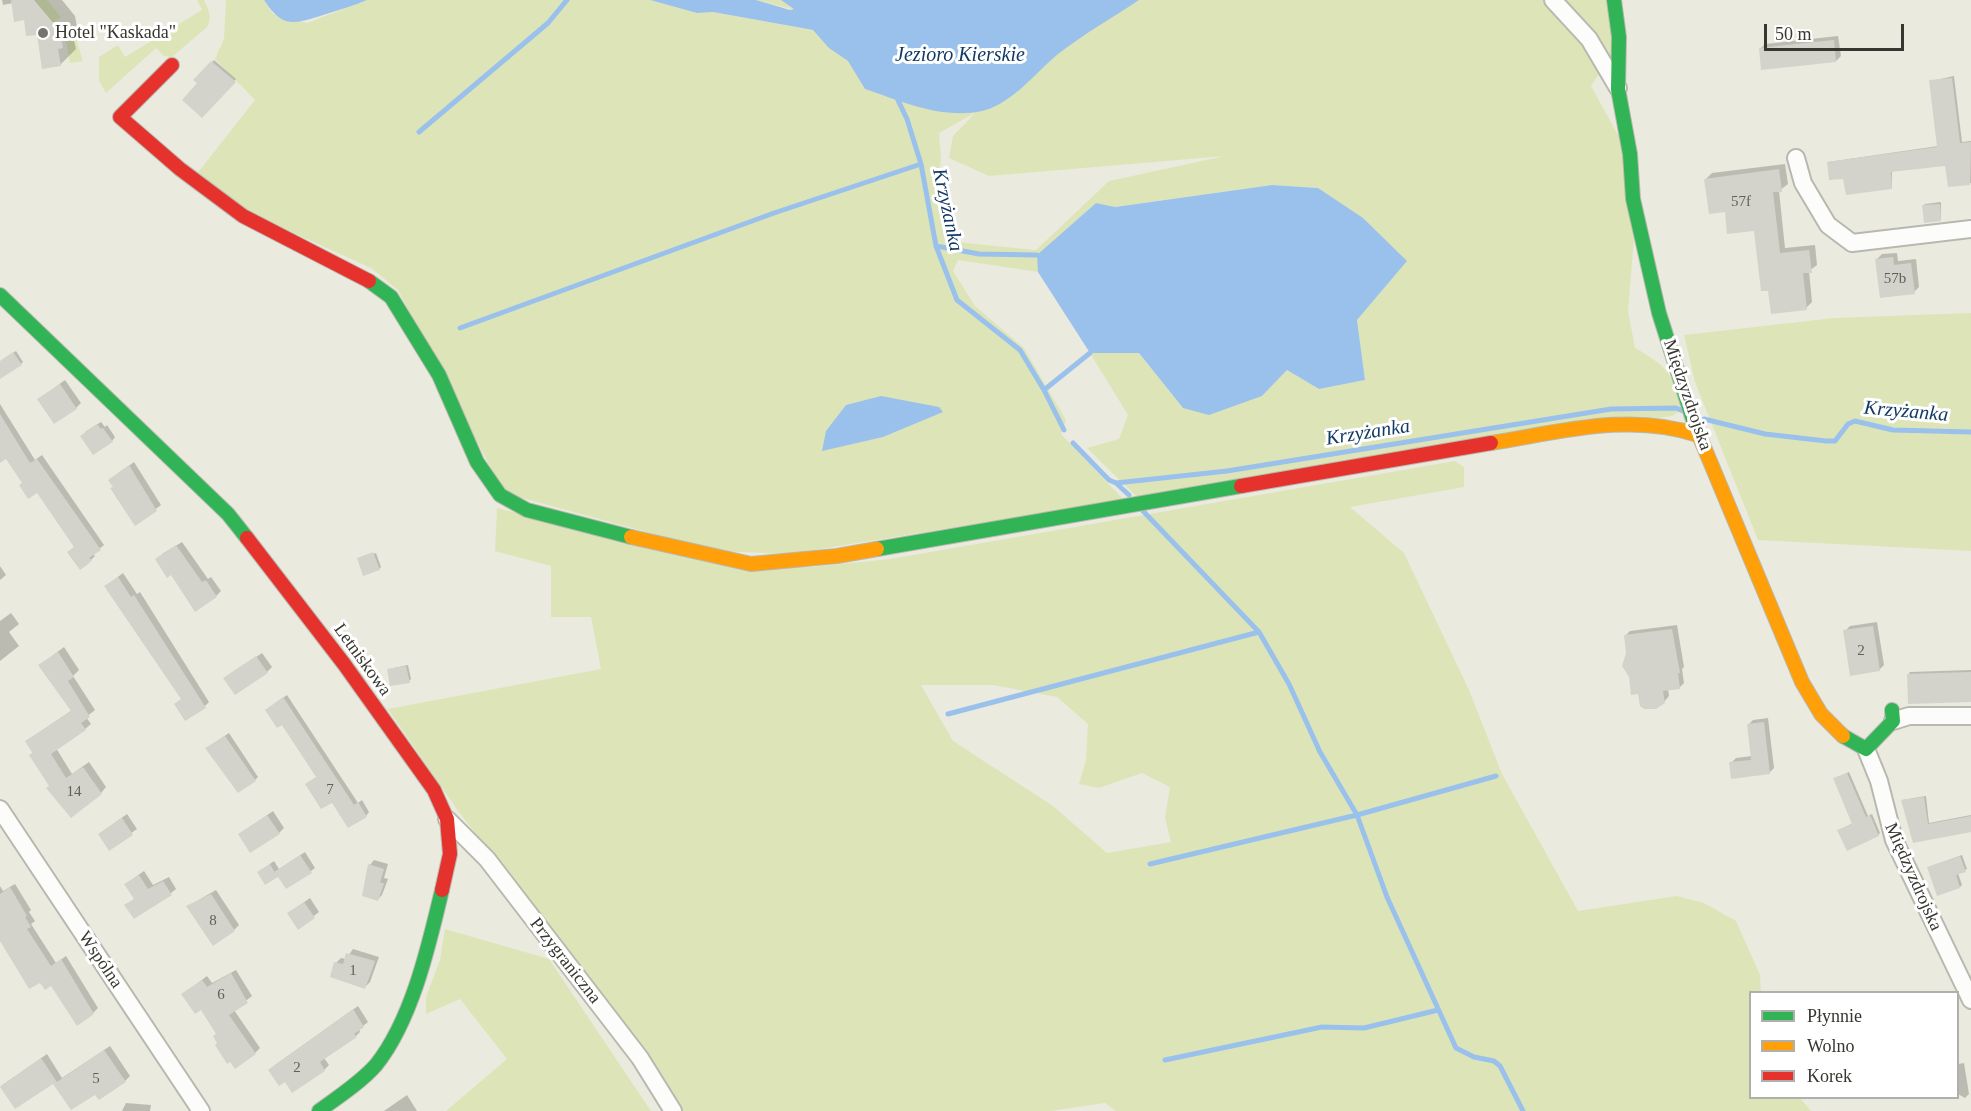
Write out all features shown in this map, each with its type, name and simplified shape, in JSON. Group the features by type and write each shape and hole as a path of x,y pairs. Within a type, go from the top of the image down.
{"street":[{"path":"1553,0 1589,39 1618,89"},
{"name":"Międzyzdrojska","path":"1614,0 1620,37 1618,89 1630,154 1633,199 1659,313 1698,435 1802,682 1820,714 1838,736 1866,749 1879,781 1894,840 1971,1000"},
{"path":"172,65 120,117 180,169 243,216 358,273 391,297 439,375 477,462 500,495 527,510 698,554 751,564 837,556 1586,427 1644,422 1673,426 1698,435"},
{"path":"1796,158 1803,183 1828,225 1852,243 1971,229"},
{"name":"Letniskowa","path":"0,295 228,514 351,674 434,790 447,819 450,854 416,983 401,1021 377,1063 363,1078 319,1111"},
{"path":"1866,749 1890,720 1909,716 1971,716"},
{"name":"Wspólna","path":"0,809 201,1111"},
{"name":"Przygraniczna","path":"447,819 487,859 640,1058 673,1111"}],"green space":[{"path":"34,0 47,0 61,17 53,23"},
{"path":"197,0 204,0 208,10 210,20 207,27 172,57 164,56 156,48 106,93 99,81 99,57 118,45 125,57 202,10"},
{"path":"226,0 264,0 273,14 307,23 367,0 650,0 697,13 713,12 812,30 795,10 756,0 1610,0 1616,49 1591,86 1623,144 1635,225 1628,311 1635,348 1667,372 1676,388 1681,410 1672,416 1138,498 1087,448 1119,439 1128,415 1090,353 1139,353 1183,408 1262,396 1287,370 1319,389 1365,380 1357,320 1406,261 1318,188 1272,185 1114,207 1096,203 1038,255 1038,272 958,260 953,271 975,306 1024,348 1066,420 1061,434 1124,500 789,554 716,551 504,493 398,290 371,268 258,217 196,175 255,100 215,59 224,39","holes":["975,113 953,136 949,158 989,176 1225,156 1109,181 1036,250 945,241 936,196 941,159 939,133"]},
{"path":"74,32 83,61 70,63 65,34"},
{"path":"1971,313 1971,551 1758,540 1695,382 1684,335 1834,318"},
{"path":"1455,461 1464,467 1464,487 1350,507 1404,553 1469,690 1502,774 1578,911 1677,896 1704,903 1736,921 1760,975 1761,991 1749,991 1749,1099 1801,1099 1811,1111 1116,1111 1105,1103 1051,1111 680,1111 637,1047 456,808 388,709 601,669 591,617 551,617 551,566 495,551 497,508 624,540 813,567 890,559","holes":["921,685 993,685 1057,697 1088,724 1086,760 1079,784 1099,788 1142,773 1170,787 1165,818 1171,842 1107,853 1053,806 953,741"]},
{"path":"445,929 549,959 651,1111 446,1111 507,1059 460,999 426,1014 426,997 440,960"}],"water":[{"path":"264,0 367,0 304,21 290,22 277,16"},
{"name":"Jezioro Kierskie","path":"650,0 756,0 790,10 794,9 781,0 1139,0 1058,54 1021,89 1000,104 977,112 948,113 906,103 865,89 848,61 829,48 813,30 713,12 697,13"},
{"path":"1272,185 1318,188 1363,218 1407,261 1357,320 1365,380 1319,389 1287,370 1262,396 1209,415 1183,408 1139,353 1090,353 1038,272 1037,255 1096,203 1115,207"},
{"path":"881,396 939,407 943,412 883,437 822,451 826,431 846,405"}],"building":[{"name":"Hotel \"Kaskada\"","path":"11,0 34,0 60,31 63,48 58,49 61,66 42,69 37,35 26,36 24,20 14,22"},
{"path":"1834,40 1836,62 1761,70 1759,48"},
{"path":"211,61 236,82 202,118 182,100 197,83 193,80"},
{"path":"1952,78 1960,143 1971,142 1970,185 1948,187 1945,166 1891,172 1892,189 1846,195 1843,179 1829,180 1827,162 1937,147 1929,80"},
{"path":"1779,169 1782,192 1773,192 1780,253 1809,250 1812,273 1803,273 1807,310 1771,314 1768,291 1761,291 1754,231 1727,234 1725,212 1709,214 1704,179"},
{"path":"1940,204 1941,221 1924,223 1922,205"},
{"path":"1893,257 1894,265 1911,263 1915,294 1880,298 1875,259"},
{"path":"13,352 22,365 0,379 0,361"},
{"path":"60,384 77,409 54,424 37,399"},
{"path":"0,414 30,463 37,459 101,550 89,558 92,561 80,570 67,552 74,547 37,493 28,499 19,485 22,483 6,459 0,463"},
{"path":"97,424 101,429 103,428 113,442 93,455 80,436"},
{"path":"129,465 157,511 135,526 110,488 113,487 108,480"},
{"path":"176,545 202,582 206,580 217,597 195,612 171,575 167,578 155,559"},
{"path":"373,552 380,570 363,576 357,558"},
{"path":"118,577 131,597 134,595 206,708 185,721 174,704 181,699 104,586"},
{"path":"1873,626 1880,671 1850,676 1843,630"},
{"path":"1672,629 1680,673 1678,673 1680,689 1663,691 1665,703 1656,709 1644,709 1640,706 1638,694 1631,695 1629,677 1622,666 1626,653 1624,635"},
{"path":"58,652 74,677 68,681 90,717 81,723 86,730 51,754 66,778 83,767 102,794 71,818 46,788 49,786 29,755 33,754 25,741 71,711 38,665"},
{"path":"256,656 268,673 235,695 223,678"},
{"path":"406,666 410,683 390,686 387,669"},
{"path":"1971,672 1971,702 1908,704 1907,674"},
{"path":"283,697 354,805 358,802 367,817 348,828 332,803 321,809 305,784 316,777 282,725 277,728 265,710"},
{"path":"1764,722 1770,774 1731,779 1729,762 1751,760 1747,724"},
{"path":"225,736 256,781 238,793 205,748"},
{"path":"1847,773 1866,817 1870,815 1879,836 1847,851 1837,830 1852,824 1833,778"},
{"path":"1924,797 1928,824 1971,816 1971,832 1913,843 1901,800"},
{"path":"267,815 280,834 250,853 238,834"},
{"path":"122,818 133,835 109,851 98,834"},
{"path":"300,855 312,873 286,889 278,877 265,885 257,872 270,864 274,872"},
{"path":"1960,856 1966,872 1956,875 1960,888 1937,896 1927,867"},
{"path":"368,864 384,869 380,883 384,883 378,901 362,896"},
{"path":"139,875 148,889 163,881 172,895 134,919 124,905 134,899 124,884"},
{"path":"10,887 27,916 25,917 31,927 27,929 51,966 61,959 94,1014 77,1026 51,986 45,990 40,983 29,989 0,941 0,894"},
{"path":"211,894 235,931 213,946 186,906"},
{"path":"304,902 315,918 298,930 287,913"},
{"path":"346,953 375,961 365,989 330,977 334,962 343,964"},
{"path":"231,973 248,1003 229,1015 256,1054 235,1069 230,1062 227,1064 215,1045 217,1043 213,1036 216,1034 201,1010 195,1014 181,994 202,980 207,987"},
{"path":"353,1009 364,1027 354,1034 357,1037 320,1062 325,1071 292,1093 285,1082 279,1086 268,1070"},
{"path":"104,1050 126,1082 99,1100 95,1095 71,1110 53,1084 15,1109 0,1087 41,1058 57,1082"}],"waterway":[{"path":"419,132 548,23 567,0"},
{"name":"Krzyżanka","path":"895,94 907,119 921,164 936,246 957,300 1020,350 1064,430"},
{"path":"460,328 774,213 921,164"},
{"path":"936,246 979,254 1037,255"},
{"path":"1044,390 1090,353"},
{"name":"Krzyżanka","path":"1073,443 1109,480 1116,483 1227,471 1611,409 1676,408 1683,411"},
{"name":"Krzyżanka","path":"1704,419 1765,434 1826,441 1835,441 1848,424 1855,421 1893,430 1971,432"},
{"path":"1116,483 1129,495"},
{"path":"1143,511 1259,632 1289,684 1320,752 1357,815 1387,897 1456,1048 1474,1057 1494,1061 1500,1066 1523,1111"},
{"path":"948,714 1259,632"},
{"path":"1150,864 1357,815 1496,776"},
{"path":"1165,1060 1322,1027 1364,1028 1438,1010"}],"traffic: fast":[{"path":"1614,0 1619,37 1618,89 1630,154 1633,199 1659,313 1694,423"},
{"path":"369,281 391,297 439,375 477,462 500,495 527,510 631,537"},
{"path":"0,295 228,514 247,538"},
{"path":"877,549 1241,486"},
{"path":"1843,736 1866,749 1893,721 1892,710"},
{"path":"319,1111 363,1078 389,1047 418,981 442,890"}],"traffic: slow":[{"path":"1694,423 1802,682 1821,714 1843,736"},
{"path":"1491,443 1595,426 1647,425 1672,428 1698,435"},
{"path":"631,537 751,564 837,556 877,549"}],"traffic: jam":[{"path":"172,65 120,117 180,169 243,216 369,281"},
{"path":"1241,486 1491,443"},
{"path":"247,538 344,664 434,790 447,819 450,854 442,890"}],"place":[{"name":"Hotel \"Kaskada\"","path":"43,33"}]}
